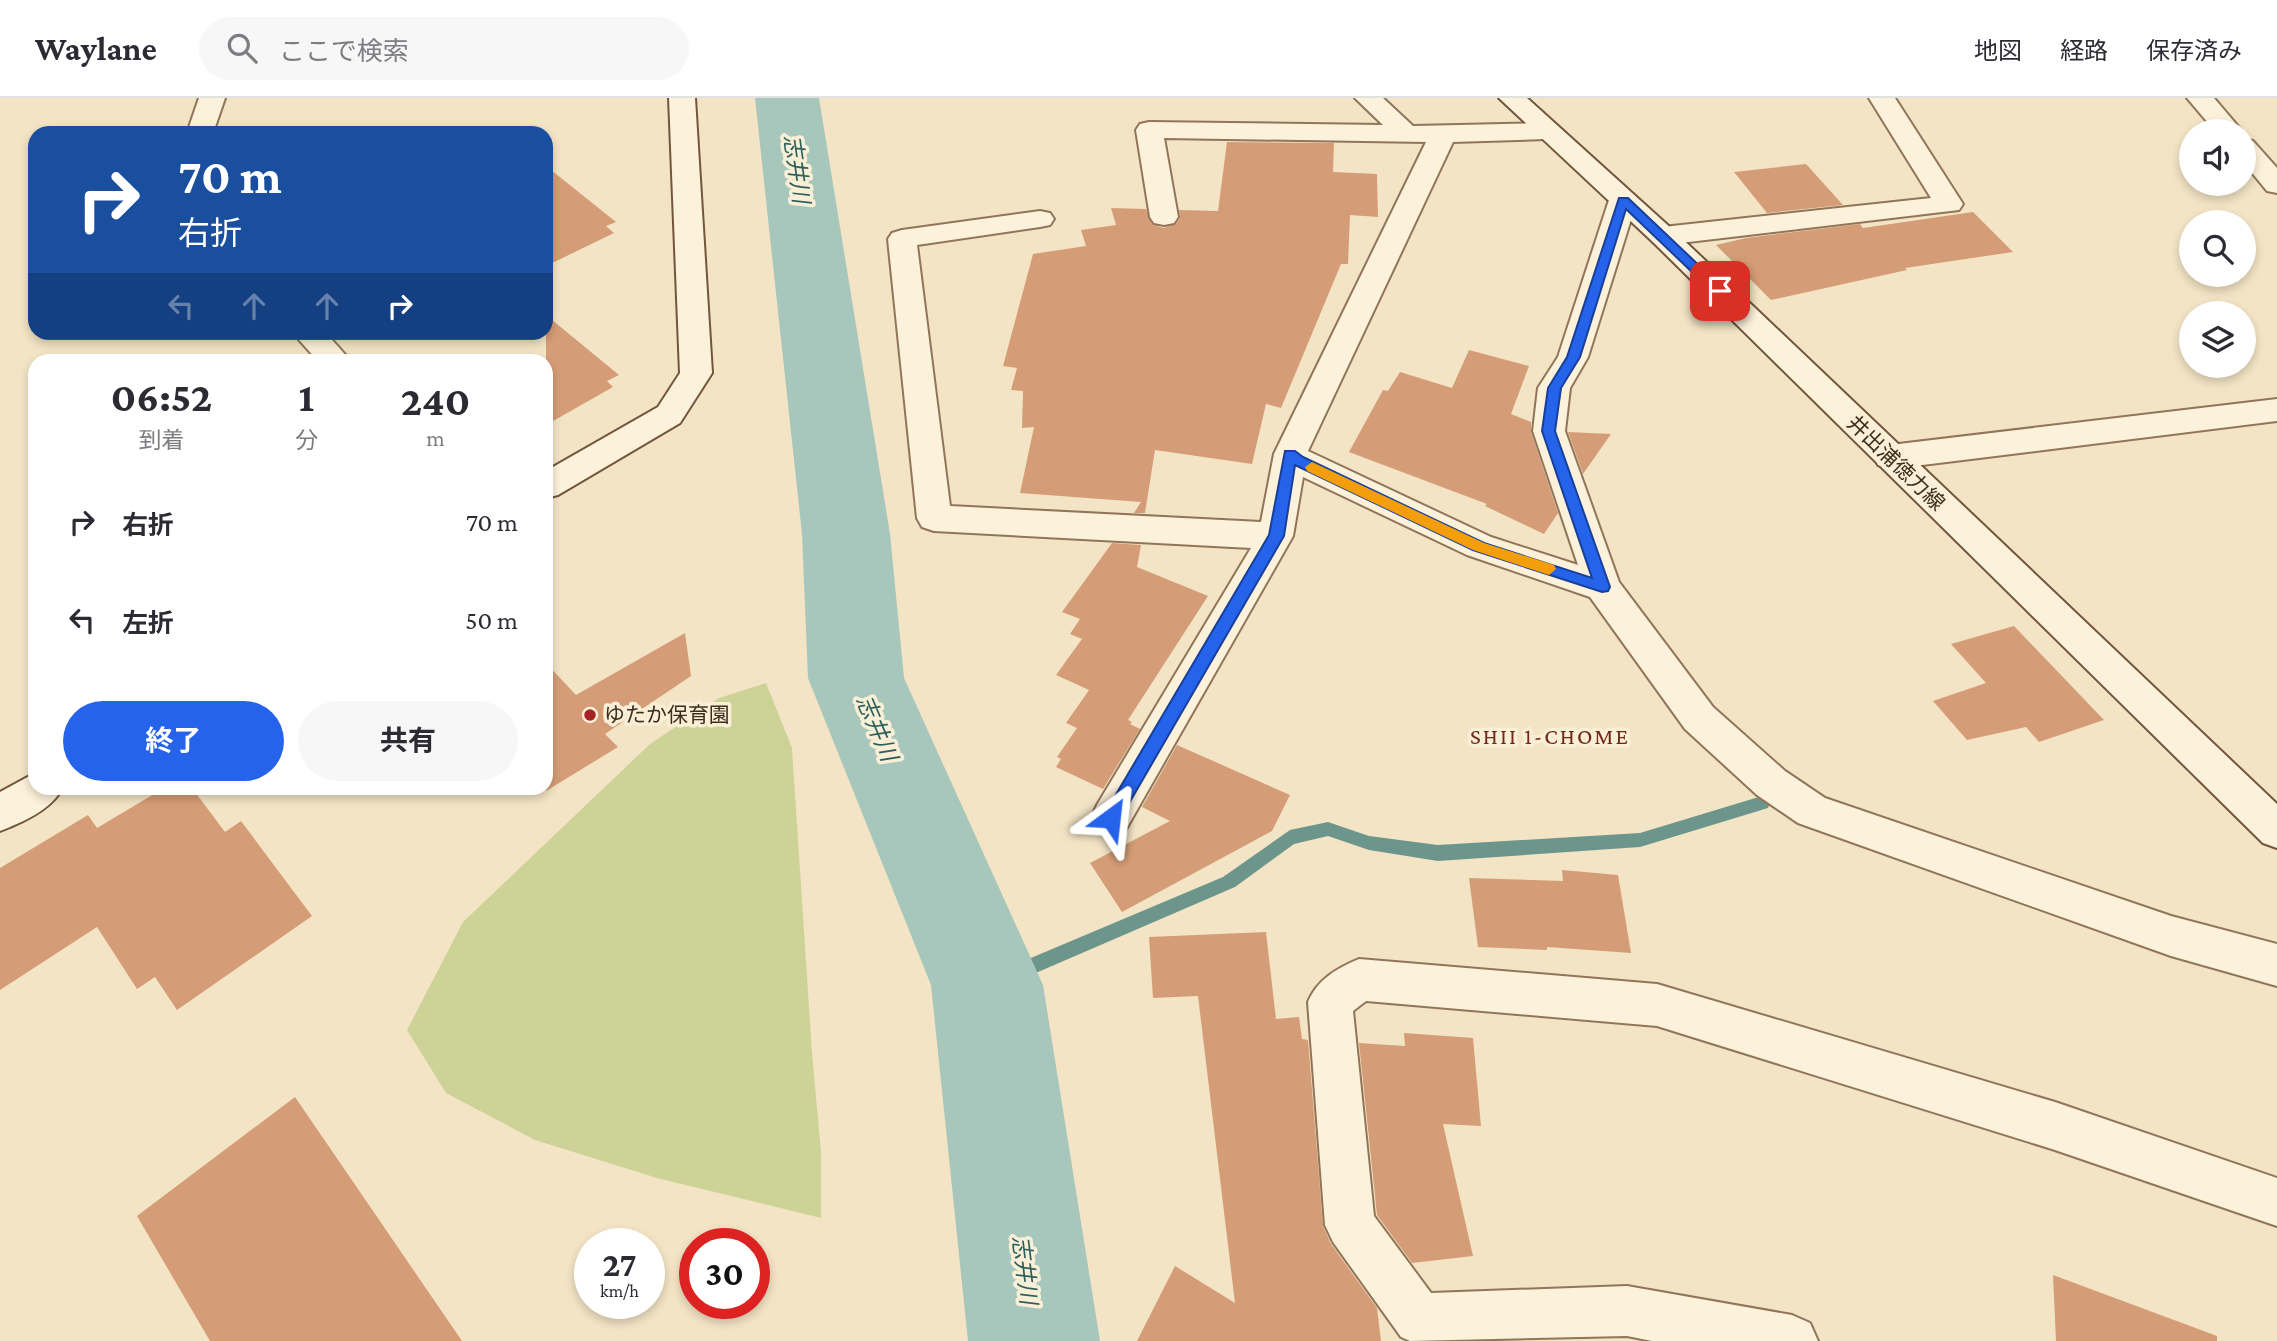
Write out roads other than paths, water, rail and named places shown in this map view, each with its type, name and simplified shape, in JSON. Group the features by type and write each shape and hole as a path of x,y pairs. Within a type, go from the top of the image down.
{"street":[{"path":"202,126 212,98"},
{"path":"553,482 669,415 696,373 682,98"},
{"path":"1368,98 1407,134"},
{"name":"井出浦徳力線","path":"1512,98 1663,236 2277,830"},
{"path":"1663,236 1949,204 1882,98"},
{"path":"2200,98 2218,119"},
{"path":"1164,217 1149,130 1407,134 1546,131"},
{"path":"1111,818 1276,536 1290,454 1443,134"},
{"path":"2256,161 2277,186"},
{"path":"1623,200 1573,357 1554,388 1549,431 1602,587 1699,718 1771,783 1812,811 2171,936 2277,965"},
{"path":"1040,219 902,239 934,518 1276,536"},
{"path":"315,340 329,354"},
{"path":"1890,457 2277,410"},
{"path":"1290,454 1298,461 1479,546 1602,587"},
{"path":"0,813 30,795"},
{"path":"1792,1341 1627,1311 1419,1319 1350,1225 1331,1002 1359,981 1657,1005 2055,1126 2277,1202"}],"waterway":[{"name":"志井川","path":"787,98 846,534 856,678 987,985 1034,1341"},
{"path":"987,985 1229,882 1290,837 1328,829 1369,843 1438,853 1640,840 1762,803"}],"place":[{"name":"ゆたか保育園","path":"590,715"}],"district":[{"name":"SHII 1-CHOME","path":"1550,736"}]}
